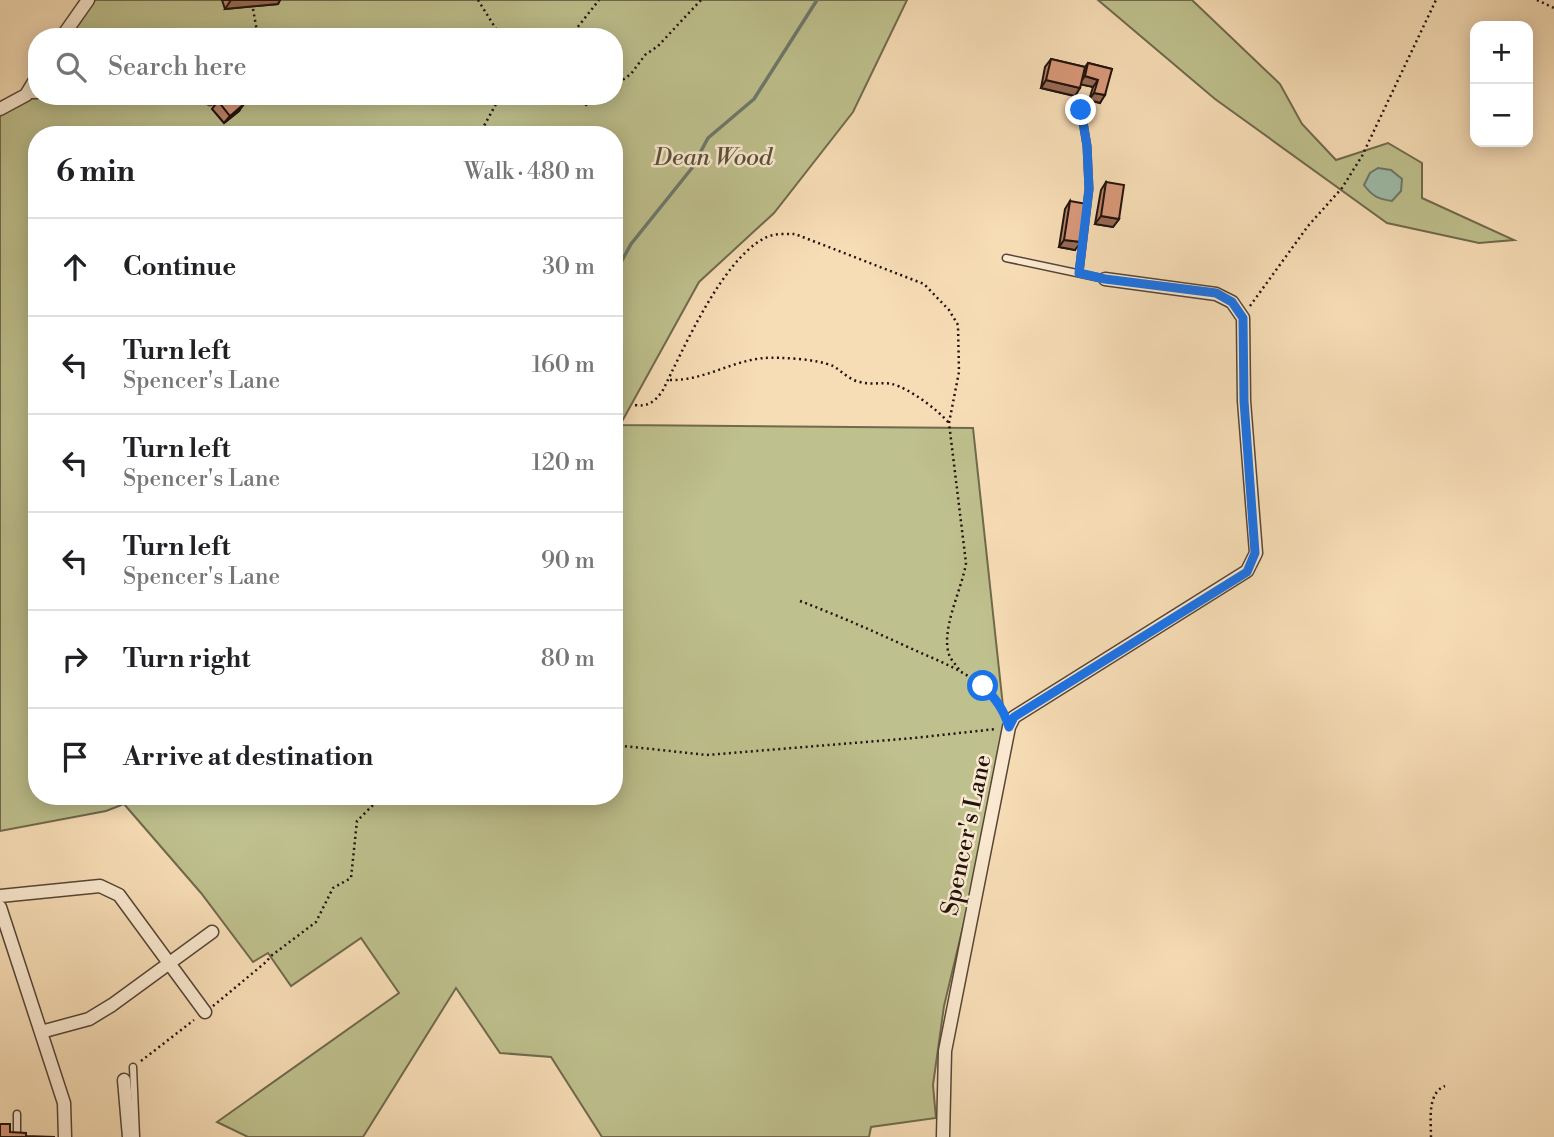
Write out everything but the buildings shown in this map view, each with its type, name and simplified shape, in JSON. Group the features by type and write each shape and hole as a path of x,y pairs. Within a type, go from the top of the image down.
{"street":[{"path":"68,28 88,0"},
{"path":"0,109 28,96"},
{"path":"1105,279 1216,293 1232,302 1243,318"},
{"name":"Spencer's Lane","path":"943,1137 945,1051 1009,727 1014,717 1247,572 1255,553 1244,401 1243,318"},
{"path":"0,896 100,886 109,889 119,895 205,1012"},
{"path":"0,907 64,1103 65,1137"},
{"path":"41,1032 89,1019 212,932"},
{"path":"124,1080 129,1137"}],"lane":[{"path":"1079,273 1089,189 1087,146 1081,110"},
{"path":"1006,258 1105,279"},
{"path":"133,1068 136,1137"},
{"path":"17,1114 17,1137"}],"path":[{"path":"478,0 495,28"},
{"path":"576,28 599,0"},
{"path":"623,80 701,0"},
{"path":"1243,318 1308,226 1342,188 1362,156 1436,0"},
{"path":"1537,0 1554,8"},
{"path":"254,9 257,28"},
{"path":"484,126 495,105"},
{"path":"635,405 653,403 727,274 764,238 795,234 924,284 949,310 958,326 958,372 949,423 966,563 964,581 949,619 947,636 950,657 960,671"},
{"path":"668,379 701,376 753,359 820,362 859,382 891,383 906,389 949,423"},
{"path":"623,746 707,755 914,738 1009,727 1005,713 996,699 983,686 960,671 853,621 800,601"},
{"path":"133,1068 316,922 333,888 351,878 357,821 373,805"},
{"path":"1431,1137 1432,1099 1438,1089 1445,1086"}],"green space":[{"name":"Dean Wood","path":"95,0 907,0 853,112 774,213 699,282 623,420 623,126 28,126 28,805 121,805 106,811 0,831 0,114 28,93 28,105 623,105 623,28 76,28"},
{"path":"1098,0 1192,0 1280,84 1302,124 1336,160 1388,143 1422,163 1422,198 1514,240 1479,243 1387,223 1215,99"},
{"path":"623,425 973,428 1005,725 968,906 944,1006 933,1085 936,1118 871,1127 869,1137 602,1137 551,1057 500,1053 456,988 363,1137 248,1137 217,1122 399,993 361,938 291,986 268,953 253,962 201,893 125,805 623,805"}],"shaded area":[{"path":"1378,168 1391,170 1402,179 1401,191 1392,201 1376,196 1364,185 1370,173"}],"waterway":[{"path":"623,259 631,244 692,168 708,138 754,99 817,0"}],"route":[{"path":"983,686 1005,713 1009,727 1014,717 1247,572 1255,553 1244,401 1243,318 1232,302 1216,293 1105,279 1079,273 1089,189 1087,146 1081,110"}]}
